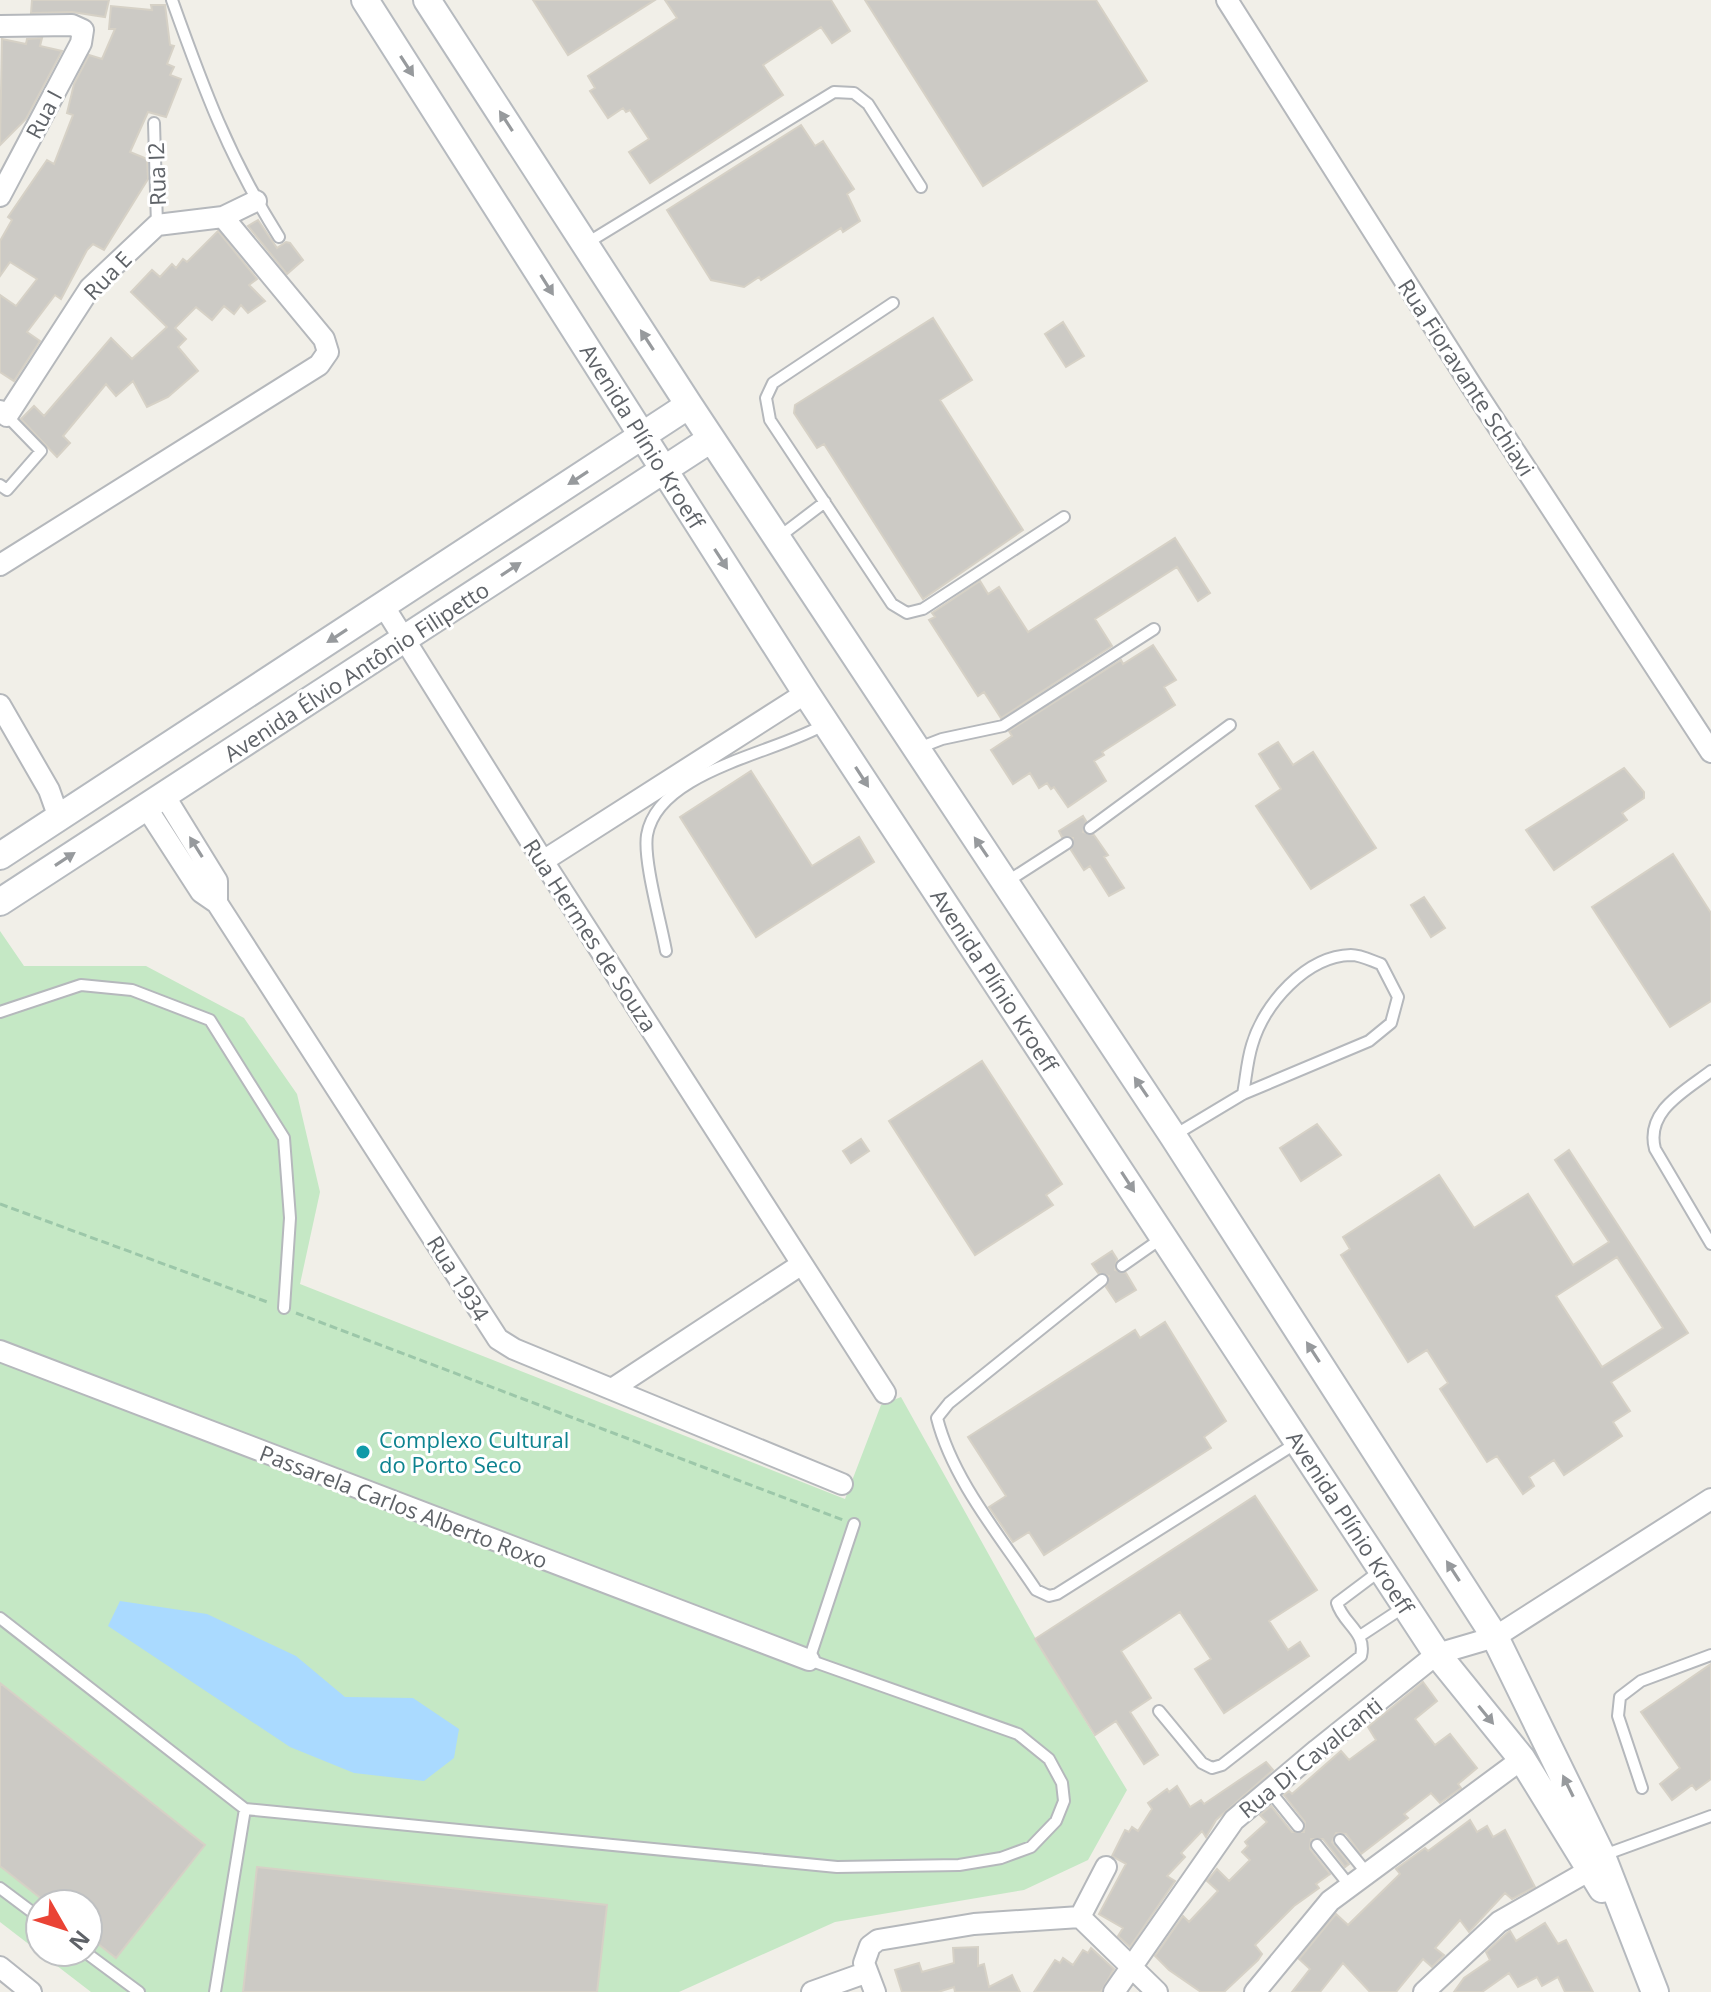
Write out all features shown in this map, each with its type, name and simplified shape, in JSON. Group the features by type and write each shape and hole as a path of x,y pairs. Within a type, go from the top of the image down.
{"main road":[{"name":"Avenida Plínio Kroeff","path":"365,0 806,693 1437,1654 1522,1759 1596,1863"},
{"name":"Avenida Plínio Kroeff","path":"427,0 711,439 1173,1136 1495,1637 1596,1863 1641,1949 1655,1992"},
{"name":"Avenida Élvio Antônio Filipetto","path":"0,856 689,405"},
{"name":"Avenida Élvio Antônio Filipetto","path":"0,902 152,797 404,639 711,439"},
{"path":"100,791 117,786 152,797 150,771 165,748"}],"street":[{"name":"Rua Fioravante Schiavi","path":"1230,1 1471,385 1711,752"},
{"name":"Rua I","path":"0,26 72,25 83,30 81,43 0,196"},
{"path":"157,225 223,217 256,201"},
{"path":"0,565 319,365 328,352 324,339 223,217"},
{"name":"Rua E","path":"3,413 90,288 157,225"},
{"name":"Rua Hermes de Souza","path":"383,605 543,861 885,1393"},
{"path":"543,861 806,693"},
{"path":"0,705 7,731 49,790 59,818"},
{"name":"Rua 1934","path":"152,797 217,881 217,903 498,1339 505,1345 842,1484"},
{"path":"612,1389 802,1264"},
{"name":"Passarela Carlos Alberto Roxo","path":"0,1351 809,1660"},
{"path":"1437,1654 1495,1637 1711,1499"},
{"name":"Rua Di Cavalcanti","path":"1114,1992 1234,1820 1437,1654"},
{"path":"1255,1992 1330,1901 1522,1759"},
{"path":"1431,1989 1499,1922 1596,1863"},
{"path":"1080,1917 1106,1867"},
{"path":"812,1992 865,1964 878,1940 974,1924 1080,1917 1157,1992"},
{"path":"865,1964 875,1992"},
{"path":"0,1967 31,1992"}],"lane":[{"path":"172,0 213,118 256,201 279,237"},
{"path":"586,244 834,92 854,93 868,104 921,187"},
{"name":"Rua I2","path":"154,123 157,225"},
{"path":"893,303 773,383 766,398 770,420 892,604 907,613 923,609 1064,517"},
{"path":"0,485 7,490 41,451 3,413"},
{"path":"777,538 825,502"},
{"path":"916,749 942,739 1003,726 1154,629"},
{"path":"666,951 647,834 657,814 674,793 736,757 769,750 827,723"},
{"path":"1090,828 1230,725"},
{"path":"1005,883 1067,843"},
{"path":"1173,1136 1243,1094 1369,1041 1391,1023 1398,997 1381,964 1354,955 1325,959 1282,992 1263,1020 1252,1046 1243,1094"},
{"path":"0,1012 81,985 132,990 210,1020 284,1138 290,1218 284,1308"},
{"path":"1711,1071 1667,1105 1653,1125 1652,1137 1655,1149 1711,1244"},
{"path":"1122,1266 1164,1237"},
{"path":"1102,1280 949,1403 937,1418 951,1456 1036,1590 1049,1596 1057,1594 1298,1442"},
{"path":"0,1618 245,1809 837,1867 959,1865 1001,1858 1031,1847 1056,1821 1064,1801 1062,1783 1049,1759 1018,1734 809,1660 854,1524"},
{"path":"1159,1711 1202,1763 1212,1768 1222,1765 1361,1656 1360,1636 1337,1603 1382,1569"},
{"path":"1360,1636 1406,1606"},
{"path":"1642,1788 1618,1716 1620,1697 1641,1681 1711,1655"},
{"path":"1269,1790 1298,1826"},
{"path":"215,1992 245,1809"},
{"path":"1596,1863 1672,1827 1711,1816"},
{"path":"1340,1840 1366,1872"},
{"path":"1317,1845 1349,1885"},
{"path":"0,1888 24,1906"},
{"path":"104,1966 139,1992"}],"path":[{"path":"0,1204 854,1524"}],"green space":[{"name":"Complexo Cultural do Porto Seco","path":"0,931 24,966 146,966 244,1018 297,1094 320,1192 300,1284 845,1499 881,1405 901,1397 1037,1641 1127,1790 1088,1860 1024,1890 835,1922 679,1992 91,1992 60,1968 104,1968 104,1888 24,1888 24,1940 0,1922"}],"water":[{"path":"120,1601 207,1614 296,1656 345,1697 413,1698 459,1729 454,1758 424,1781 354,1773 290,1747 108,1626"}],"building":[{"path":"32,0 109,0 105,17 72,12 31,13"},
{"path":"533,0 655,0 568,55"},
{"path":"665,0 831,0 850,31 832,43 821,27 763,65 783,95 650,183 629,152 649,139 630,110 626,112 623,108 608,118 590,91 595,88 588,76 677,18"},
{"path":"865,0 1096,0 1147,81 983,186"},
{"path":"151,5 165,5 170,45 174,46 167,64 174,67 170,75 181,79 166,117 148,112 130,152 147,159 148,179 104,250 93,244 87,250 61,299 55,295 27,332 40,341 14,381 0,372 0,295 16,306 37,279 10,262 0,276 0,241 12,220 8,217 47,160 54,164 73,115 67,113 74,84 89,55 102,59 115,29 109,29 111,6 152,10"},
{"path":"42,38 40,46 62,51 26,119 0,145 2,39 26,44 27,39"},
{"path":"801,125 815,146 823,141 854,189 847,194 860,221 843,232 841,228 761,280 759,277 744,287 711,280 667,210"},
{"path":"258,220 277,248 290,243 303,260 287,274 248,226"},
{"path":"218,231 257,279 249,285 265,301 248,313 241,305 234,314 224,306 212,320 196,307 175,328 186,339 178,347 198,371 168,397 147,407 133,381 116,396 106,384 63,436 70,443 57,457 21,419 34,406 44,416 111,338 132,359 167,327 131,292 152,270 160,277 172,264 176,268 183,259 187,262"},
{"path":"933,318 972,380 940,400 1023,530 923,599 824,444 817,448 794,413 795,405"},
{"path":"1063,322 1084,356 1066,367 1045,334"},
{"path":"1175,538 1210,593 1198,601 1177,567 1095,619 1112,646 1001,718 984,692 978,696 929,620 935,617 932,613 980,581 988,594 999,587 1028,632"},
{"path":"1153,645 1176,680 1164,687 1175,705 1102,752 1104,755 1094,761 1106,781 1068,807 1054,787 1051,789 1047,783 1039,788 1030,773 1013,784 991,750 1012,736 1009,731 1121,660 1123,664"},
{"path":"1278,742 1293,765 1313,752 1376,848 1311,889 1256,806 1281,789 1259,754"},
{"path":"1624,768 1644,792 1644,798 1622,813 1627,820 1554,870 1526,830"},
{"path":"751,771 812,866 859,837 874,862 756,937 680,817"},
{"path":"1083,816 1086,821 1083,832 1094,835 1124,888 1109,896 1090,866 1084,870 1071,850 1073,838 1062,837 1059,831"},
{"path":"1673,854 1711,913 1711,1001 1670,1027 1592,907"},
{"path":"1424,897 1445,928 1431,937 1411,905"},
{"path":"982,1061 1062,1184 1046,1195 1053,1205 975,1255 889,1121"},
{"path":"1317,1124 1341,1155 1301,1181 1280,1148"},
{"path":"861,1139 869,1151 851,1163 843,1151"},
{"path":"1569,1150 1688,1333 1611,1382 1630,1411 1613,1422 1622,1436 1564,1475 1554,1460 1529,1477 1534,1486 1523,1494 1497,1456 1487,1462 1440,1389 1448,1383 1427,1350 1408,1362 1341,1255 1350,1249 1343,1237 1439,1175 1474,1228 1528,1194 1573,1265 1609,1242 1555,1160","holes":["1617,1257 1663,1328 1602,1367 1556,1296"]},
{"path":"1112,1251 1117,1259 1115,1270 1126,1273 1136,1290 1116,1302 1106,1287 1109,1276 1098,1273 1092,1264"},
{"path":"1165,1322 1226,1421 1204,1437 1211,1448 1044,1555 1029,1532 1013,1542 989,1507 1006,1496 968,1437 1135,1330 1140,1338"},
{"path":"1255,1496 1317,1590 1269,1621 1288,1650 1300,1642 1309,1656 1224,1713 1195,1669 1211,1659 1180,1612 1121,1651 1151,1698 1130,1712 1158,1755 1144,1764 1116,1721 1095,1735 1035,1639"},
{"path":"1711,1664 1711,1779 1696,1790 1692,1785 1672,1800 1660,1784 1680,1768 1641,1712"},
{"path":"1423,1682 1437,1701 1415,1719 1435,1745 1450,1734 1477,1768 1458,1784 1461,1788 1440,1803 1431,1793 1404,1814 1408,1818 1361,1854 1346,1834 1336,1833 1332,1842 1349,1864 1345,1867 1323,1839 1311,1839 1310,1849 1330,1874 1316,1884 1319,1888 1294,1906 1255,1945 1262,1954 1224,1992 1201,1992 1169,1970 1155,1956 1183,1916 1189,1922 1218,1891 1207,1881 1217,1869 1229,1881 1250,1860 1242,1852 1248,1846 1245,1842 1267,1822 1260,1815 1271,1806 1292,1832 1304,1832 1305,1822 1284,1795 1289,1791 1292,1794 1341,1751 1349,1760 1376,1740 1368,1727"},
{"path":"0,1683 205,1845 116,1958 104,1949 104,1888 28,1888 0,1866"},
{"path":"1266,1762 1273,1770 1216,1820 1206,1837 1202,1831 1181,1853 1185,1857 1167,1876 1175,1881 1130,1947 1118,1936 1123,1928 1099,1914 1126,1864 1112,1856 1125,1830 1129,1832 1132,1827 1138,1831 1152,1809 1148,1803 1167,1789 1169,1792 1177,1786 1190,1807 1201,1800 1204,1804"},
{"path":"1470,1820 1477,1832 1487,1826 1493,1837 1505,1830 1535,1887 1512,1899 1505,1893 1469,1932 1460,1920 1435,1948 1444,1955 1432,1967 1423,1959 1396,1992 1370,1992 1343,1963 1320,1992 1292,1992 1310,1969 1299,1959 1336,1914 1348,1925 1400,1874 1396,1869 1425,1848 1428,1851"},
{"path":"257,1867 607,1905 597,1992 243,1992"},
{"path":"1545,1923 1558,1944 1566,1940 1593,1992 1565,1992 1558,1977 1542,1986 1537,1977 1518,1987 1509,1973 1482,1992 1454,1992 1464,1978 1490,1960 1486,1952 1507,1933 1510,1931 1516,1941"},
{"path":"978,1947 978,1966 984,1964 989,1987 1012,1975 1020,1992 955,1992 954,1987 938,1992 902,1992 895,1970 919,1963 922,1972 954,1963 953,1948"},
{"path":"1091,1948 1114,1969 1101,1992 1034,1992 1055,1960 1060,1963 1063,1958 1073,1965 1083,1950 1088,1953"}],"place":[{"name":"Complexo Cultural do Porto Seco","path":"363,1452"}]}
